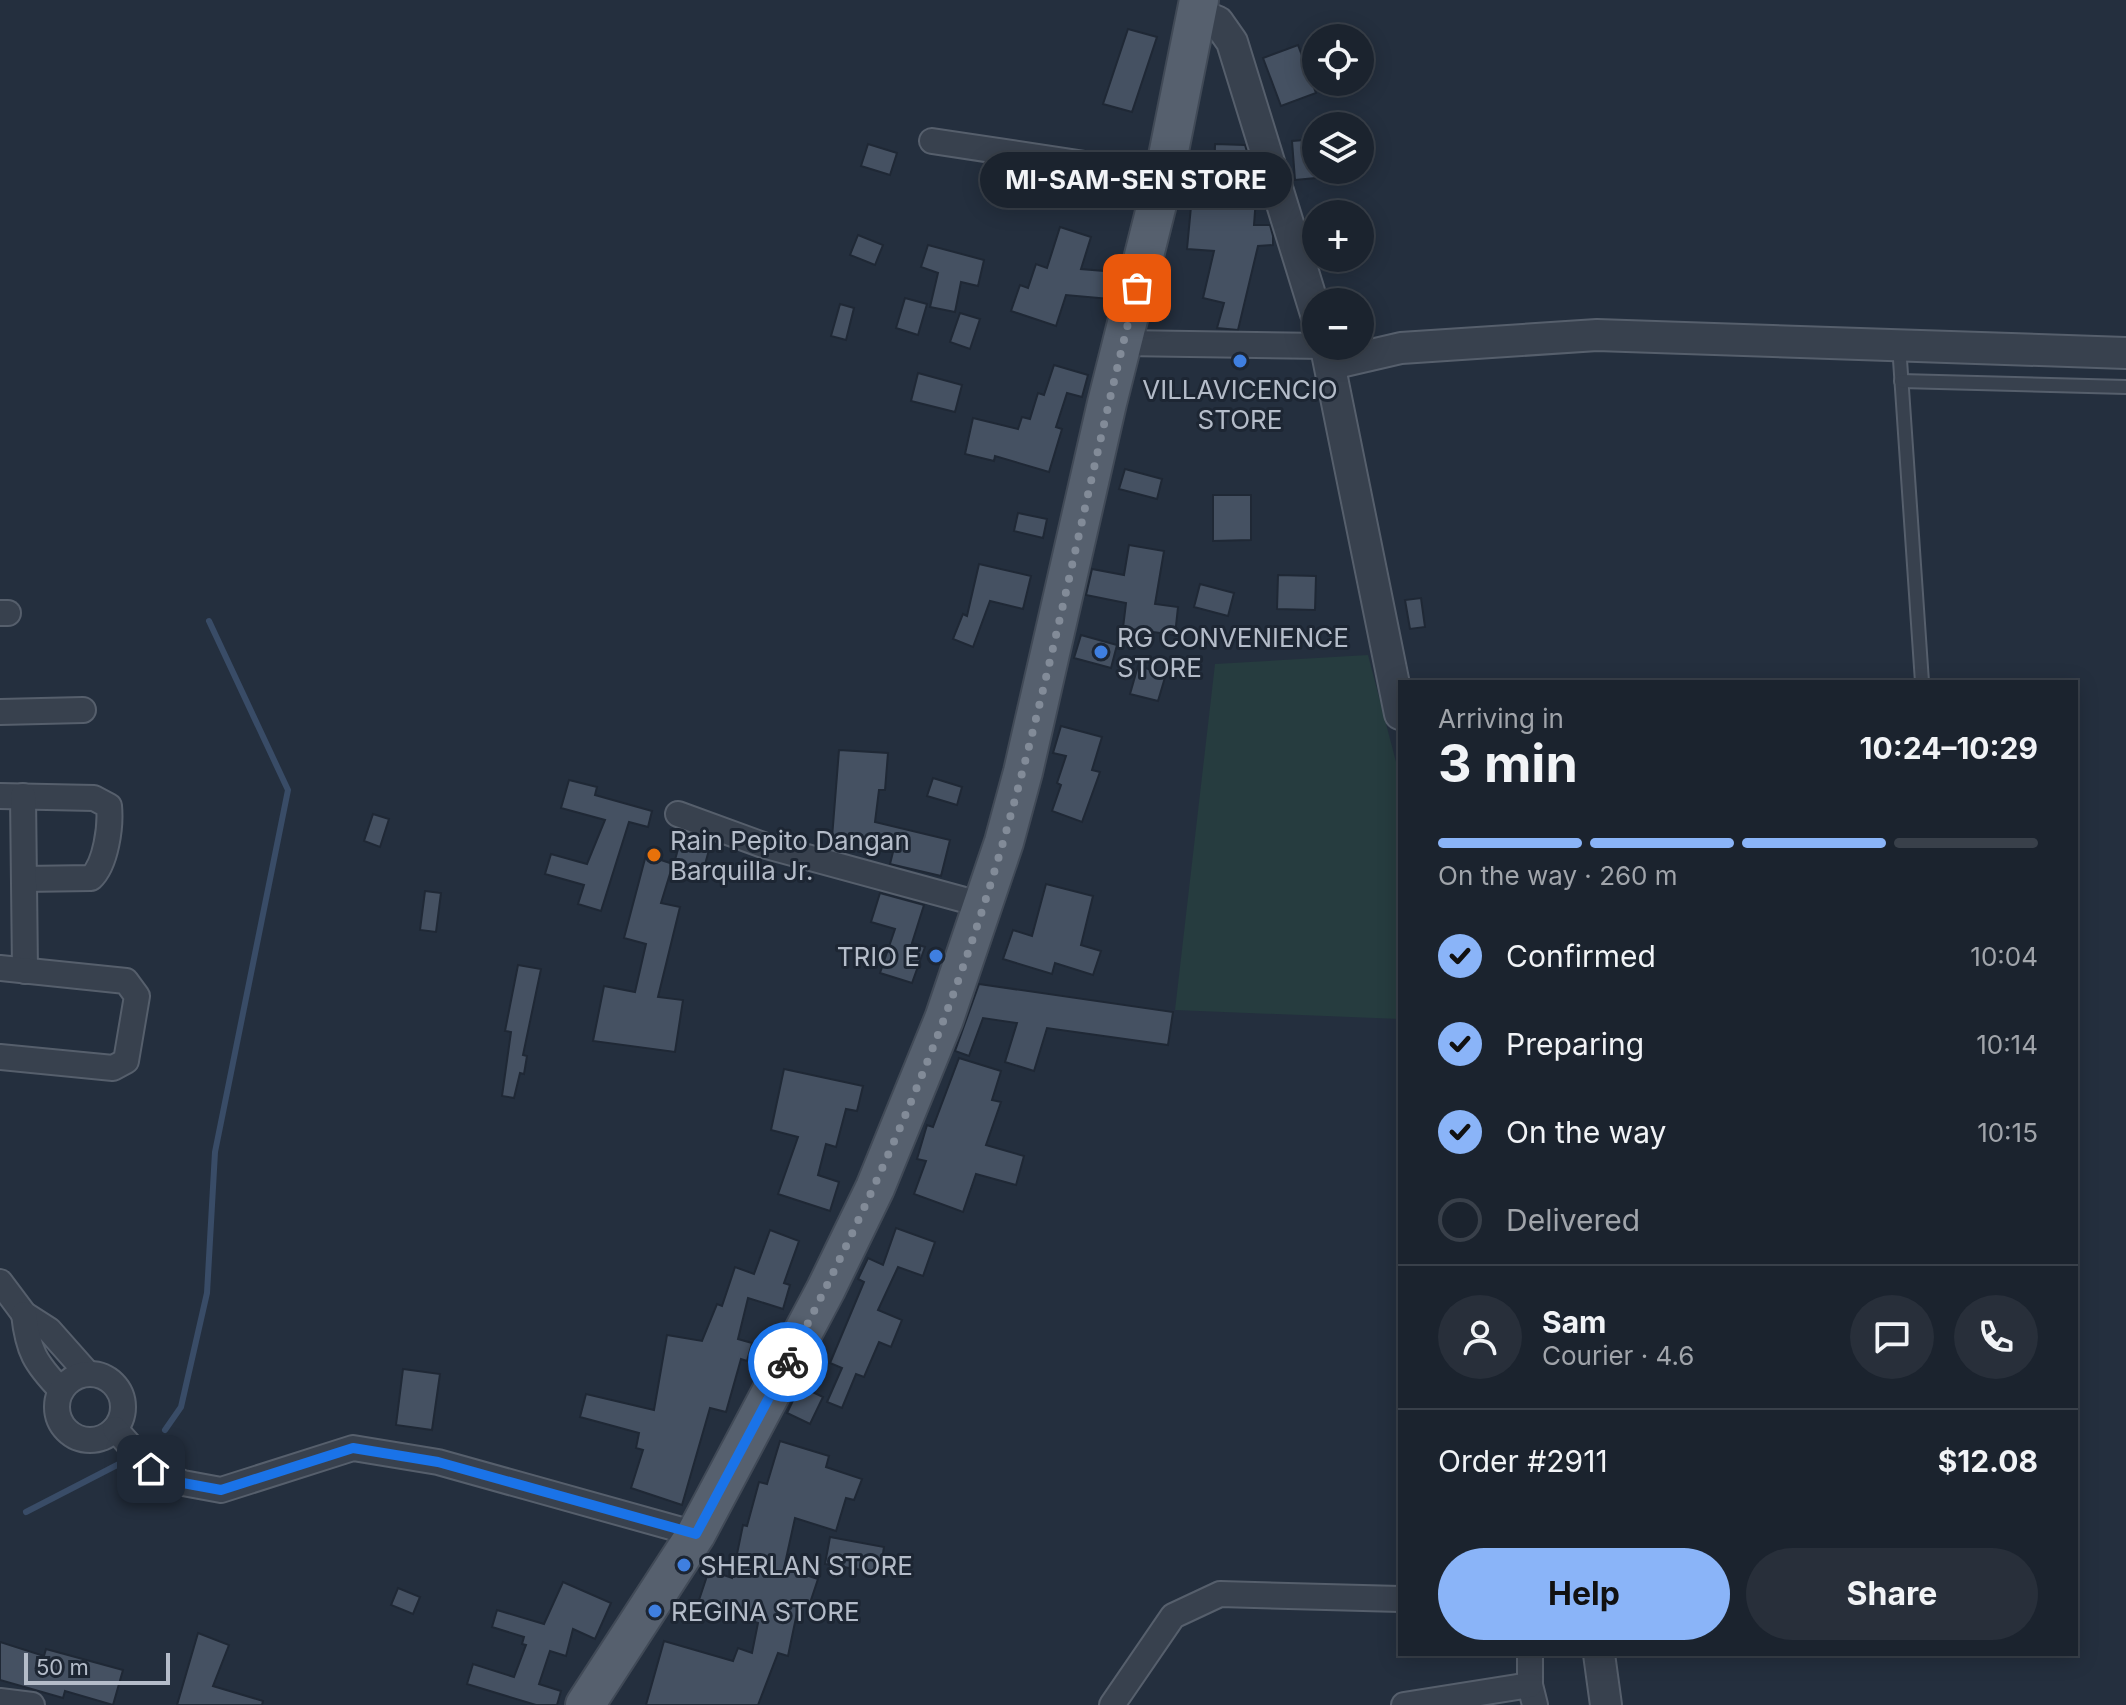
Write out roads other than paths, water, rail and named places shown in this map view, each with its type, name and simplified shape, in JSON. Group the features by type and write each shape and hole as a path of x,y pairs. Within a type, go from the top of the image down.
{"main road":[{"path":"585,1705 696,1534 826,1289 875,1188 944,1019 983,905 1041,698 1164,176 1198,7"}],"street":[{"path":"1198,7 1218,22 1232,42 1308,288"},
{"path":"932,141 1164,176"},
{"path":"1374,349 1597,335 2126,353"},
{"path":"1123,343 1302,351"},
{"path":"1329,360 1398,704"},
{"path":"0,712 83,710"},
{"path":"24,879 91,878 98,871 110,819 109,806 94,798 12,796 24,879 25,971"},
{"path":"678,814 763,845 983,905"},
{"path":"0,968 126,981 137,996 126,1061 113,1068 0,1057"},
{"path":"0,1282 24,1314 49,1330 88,1374"},
{"path":"24,1314 27,1346 40,1368 61,1390"},
{"path":"88,1374 99,1375 117,1388 123,1409 115,1429 96,1440 85,1441 66,1431 56,1411 61,1390 68,1381 88,1374"},
{"path":"115,1429 151,1469 183,1483 221,1490 353,1448 438,1462 696,1534"},
{"path":"1112,1705 1173,1616 1220,1594 1398,1599"},
{"path":"1404,1705 1532,1695 1530,1656"},
{"path":"1599,1656 1606,1705"},
{"path":"0,1701 32,1705"}],"lane":[{"path":"1899,345 1922,680"},
{"path":"1901,381 2126,387"}],"waterway":[{"path":"165,1430 181,1407 207,1293 215,1152 288,790 209,621"},
{"path":"26,1512 119,1464"}],"place":[{"name":"MI-SAM-SEN STORE","path":"1137,288"},
{"name":"VILLAVICENCIO STORE","path":"1240,361"},
{"name":"RG CONVENIENCE STORE","path":"1101,652"},
{"name":"Rain Pepito Dangan Barquilla Jr.","path":"654,855"},
{"name":"TRIO E","path":"936,956"},
{"name":"SHERLAN STORE","path":"684,1565"},
{"name":"REGINA STORE","path":"655,1611"}]}
